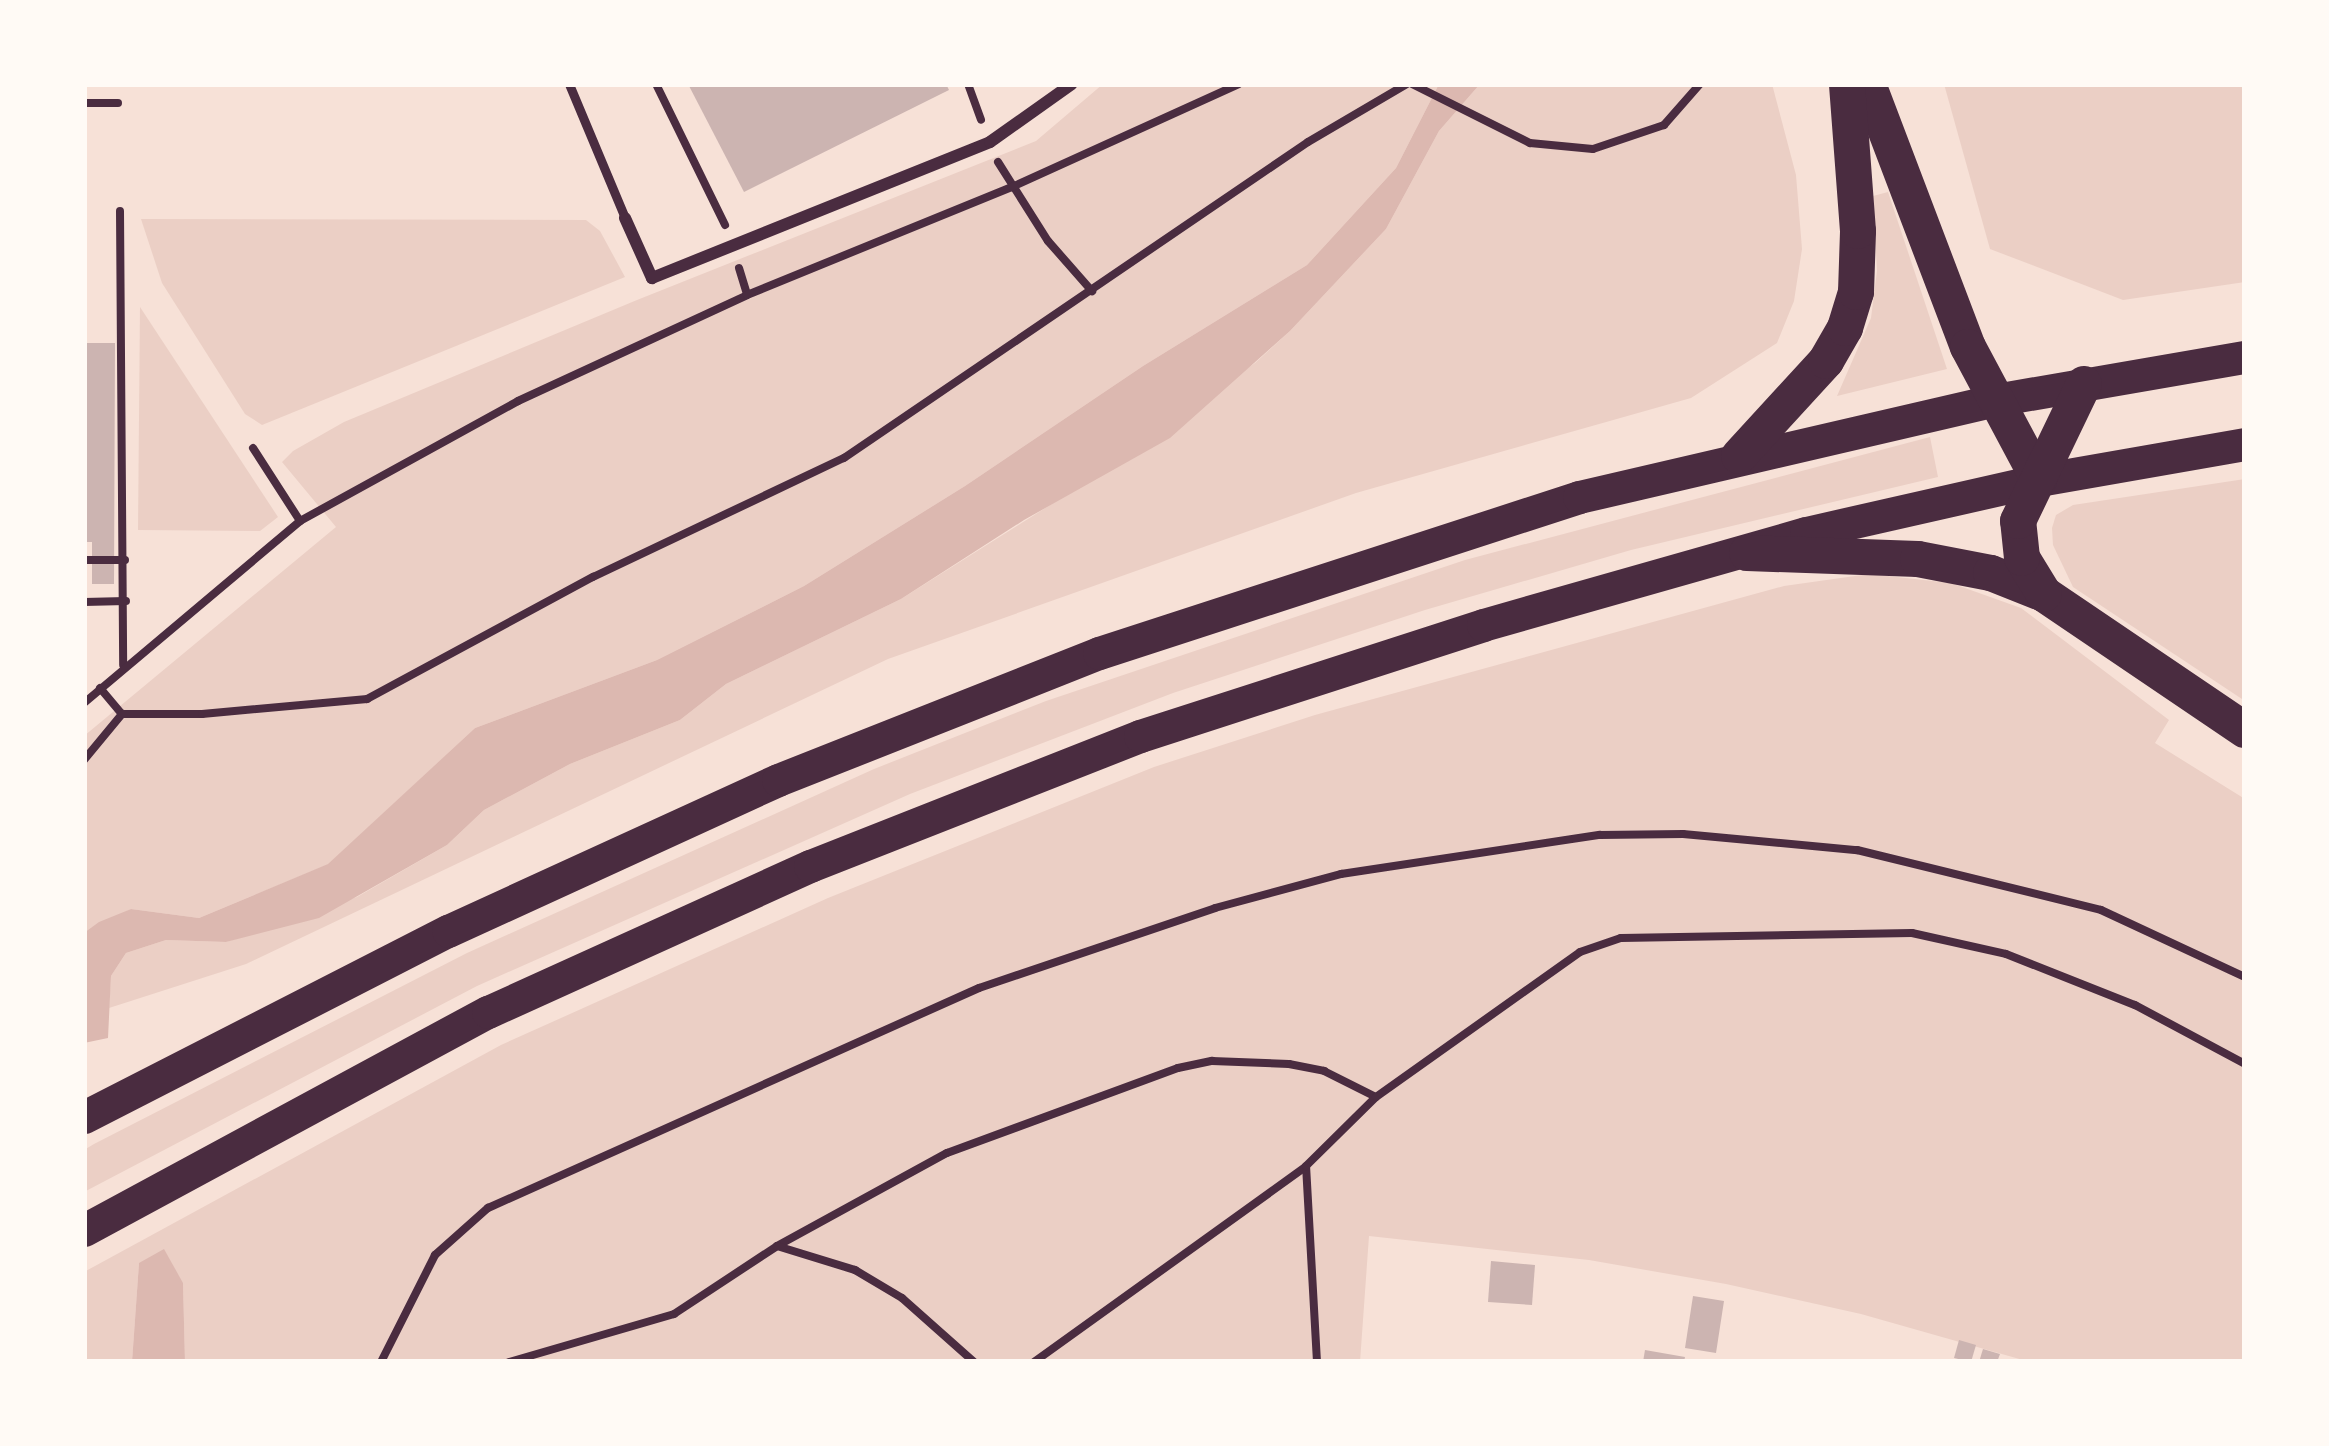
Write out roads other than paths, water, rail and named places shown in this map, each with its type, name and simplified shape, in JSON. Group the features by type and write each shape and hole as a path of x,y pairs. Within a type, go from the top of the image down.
{"highway":[{"path":"1739,456 1826,361 1845,328 1856,292 1858,231 1847,84"},
{"path":"1868,84 1968,347 2039,480"},
{"path":"84,1117 448,932 778,780 1099,653 1580,496 1995,400 2245,357"},
{"path":"2044,594 2022,558 2018,520 2084,384"},
{"path":"84,1230 488,1012 810,866 1140,736 1483,625 1747,554 1806,533 2039,480 2245,445"},
{"path":"1747,554 1918,559 1991,573 2044,594 2245,730"}],"street":[{"path":"625,218 652,278 989,142 1072,84"}],"lane":[{"path":"569,84 625,218"},
{"path":"1048,84 1055,98"}]}
